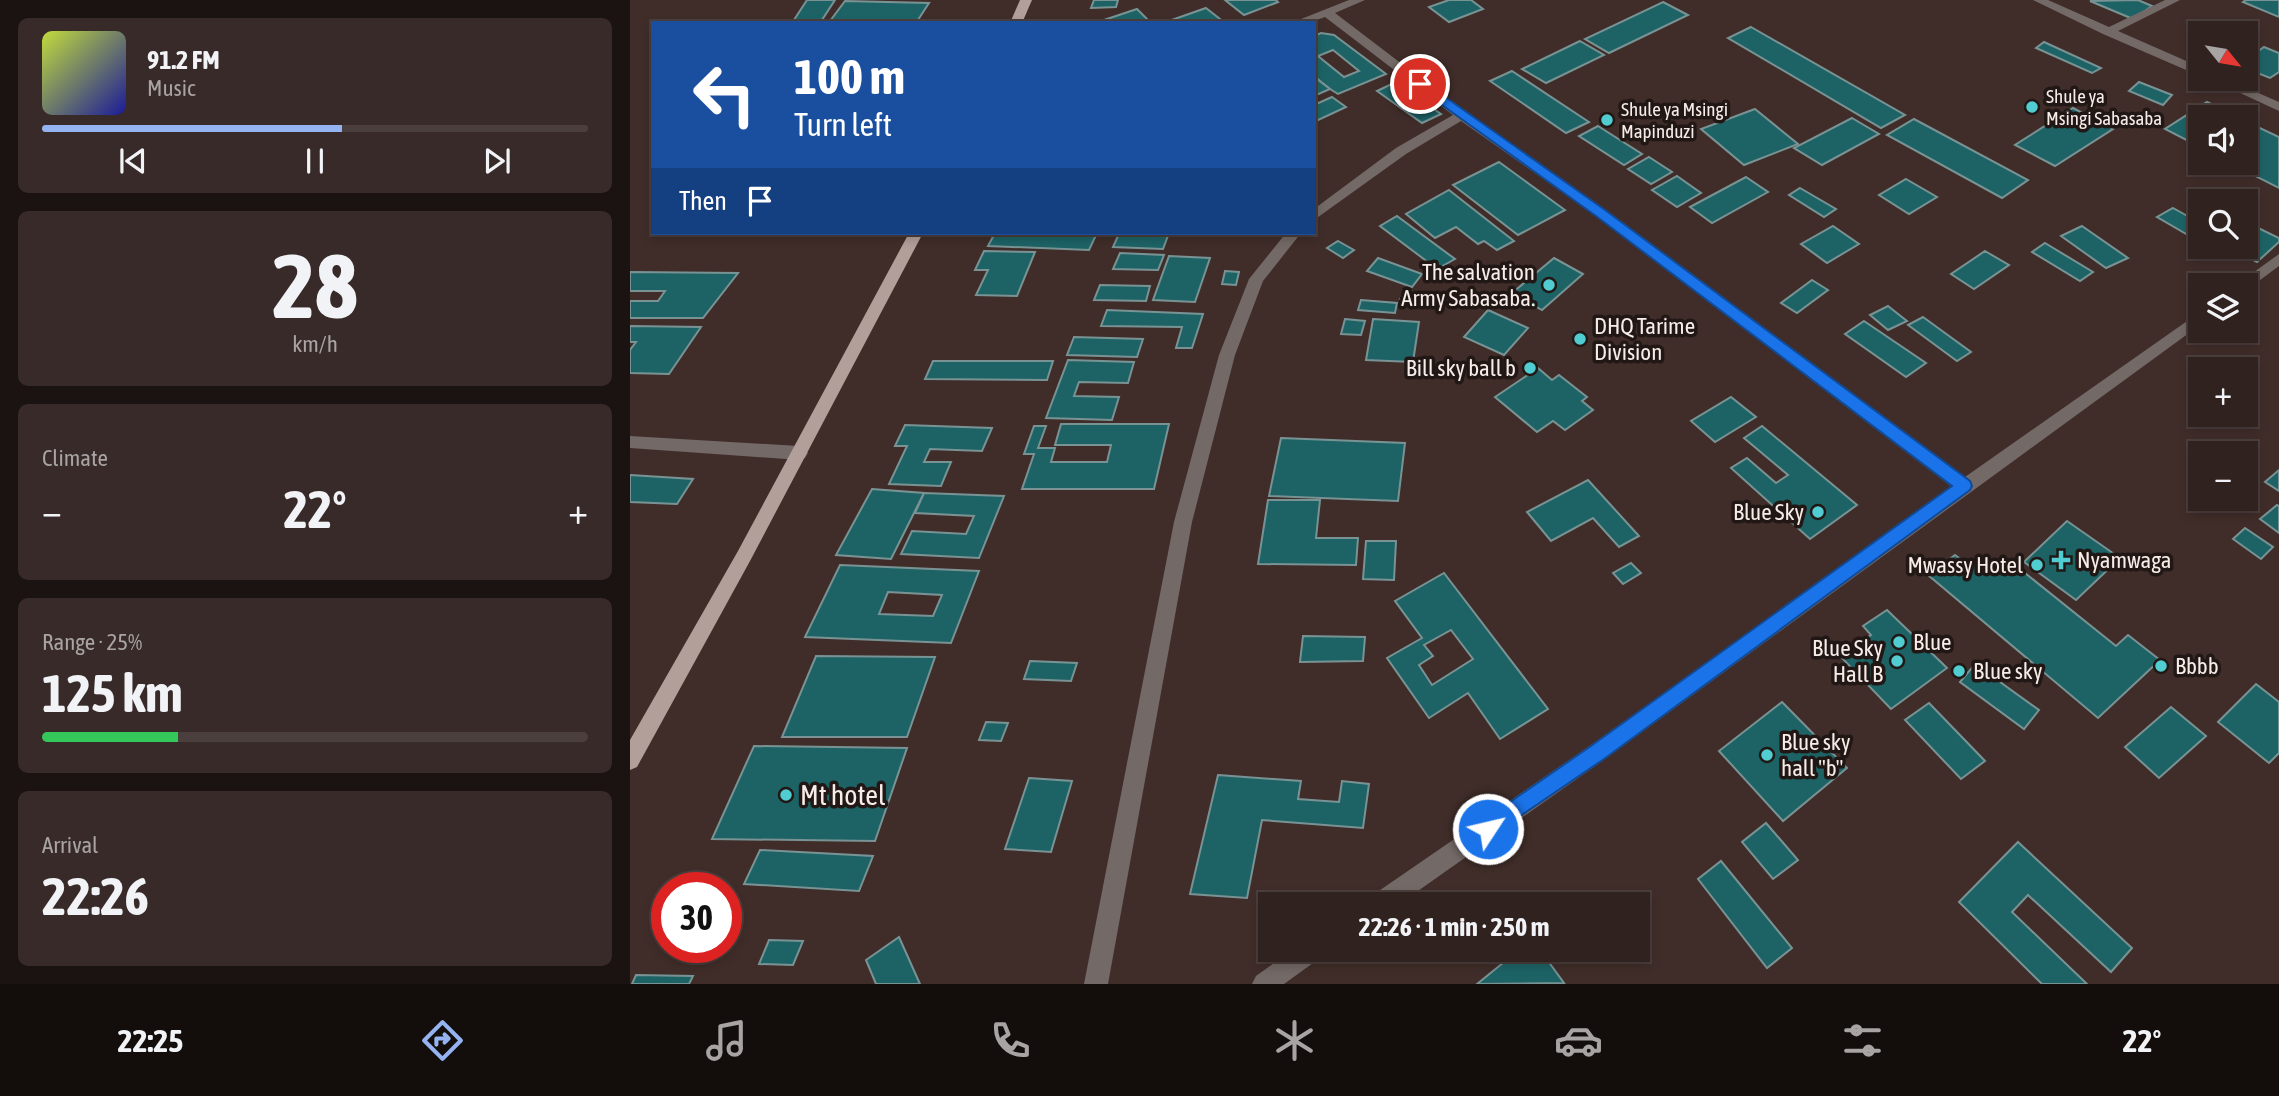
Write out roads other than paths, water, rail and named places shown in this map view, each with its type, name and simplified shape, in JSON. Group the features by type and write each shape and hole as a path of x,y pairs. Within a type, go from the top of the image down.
{"main road":[{"path":"1017,21 1026,0"},
{"path":"630,760 915,235"}],"street":[{"path":"1302,21 1359,0"},
{"path":"2039,0 2188,67"},
{"path":"2107,32 2174,0"},
{"path":"1325,12 1461,115 1601,213 1964,486"},
{"path":"2243,91 2279,107"},
{"path":"1316,215 1401,151 1461,115"},
{"path":"1096,984 1183,522 1224,368 1256,279 1292,235"},
{"path":"2258,274 2279,259"},
{"path":"1397,892 1598,752 2188,326"},
{"path":"630,442 799,453"},
{"path":"1264,984 1295,962"}],"place":[{"name":"Shule ya Msingi Sabasaba","path":"2032,107"},
{"name":"Shule ya Msingi Mapinduzi","path":"1607,120"},
{"name":"The salvation Army Sabasaba.","path":"1549,285"},
{"name":"DHQ Tarime Division","path":"1580,339"},
{"name":"Bill sky ball b","path":"1530,368"},
{"name":"Blue Sky","path":"1818,512"},
{"name":"Nyamwaga","path":"2061,560"},
{"name":"Mwassy Hotel","path":"2037,565"},
{"name":"Blue","path":"1899,642"},
{"name":"Blue Sky Hall B","path":"1897,661"},
{"name":"Bbbb","path":"2161,666"},
{"name":"Blue sky","path":"1959,671"},
{"name":"Blue sky hall \"b\"","path":"1767,755"},
{"name":"Mt hotel","path":"786,795"}]}
